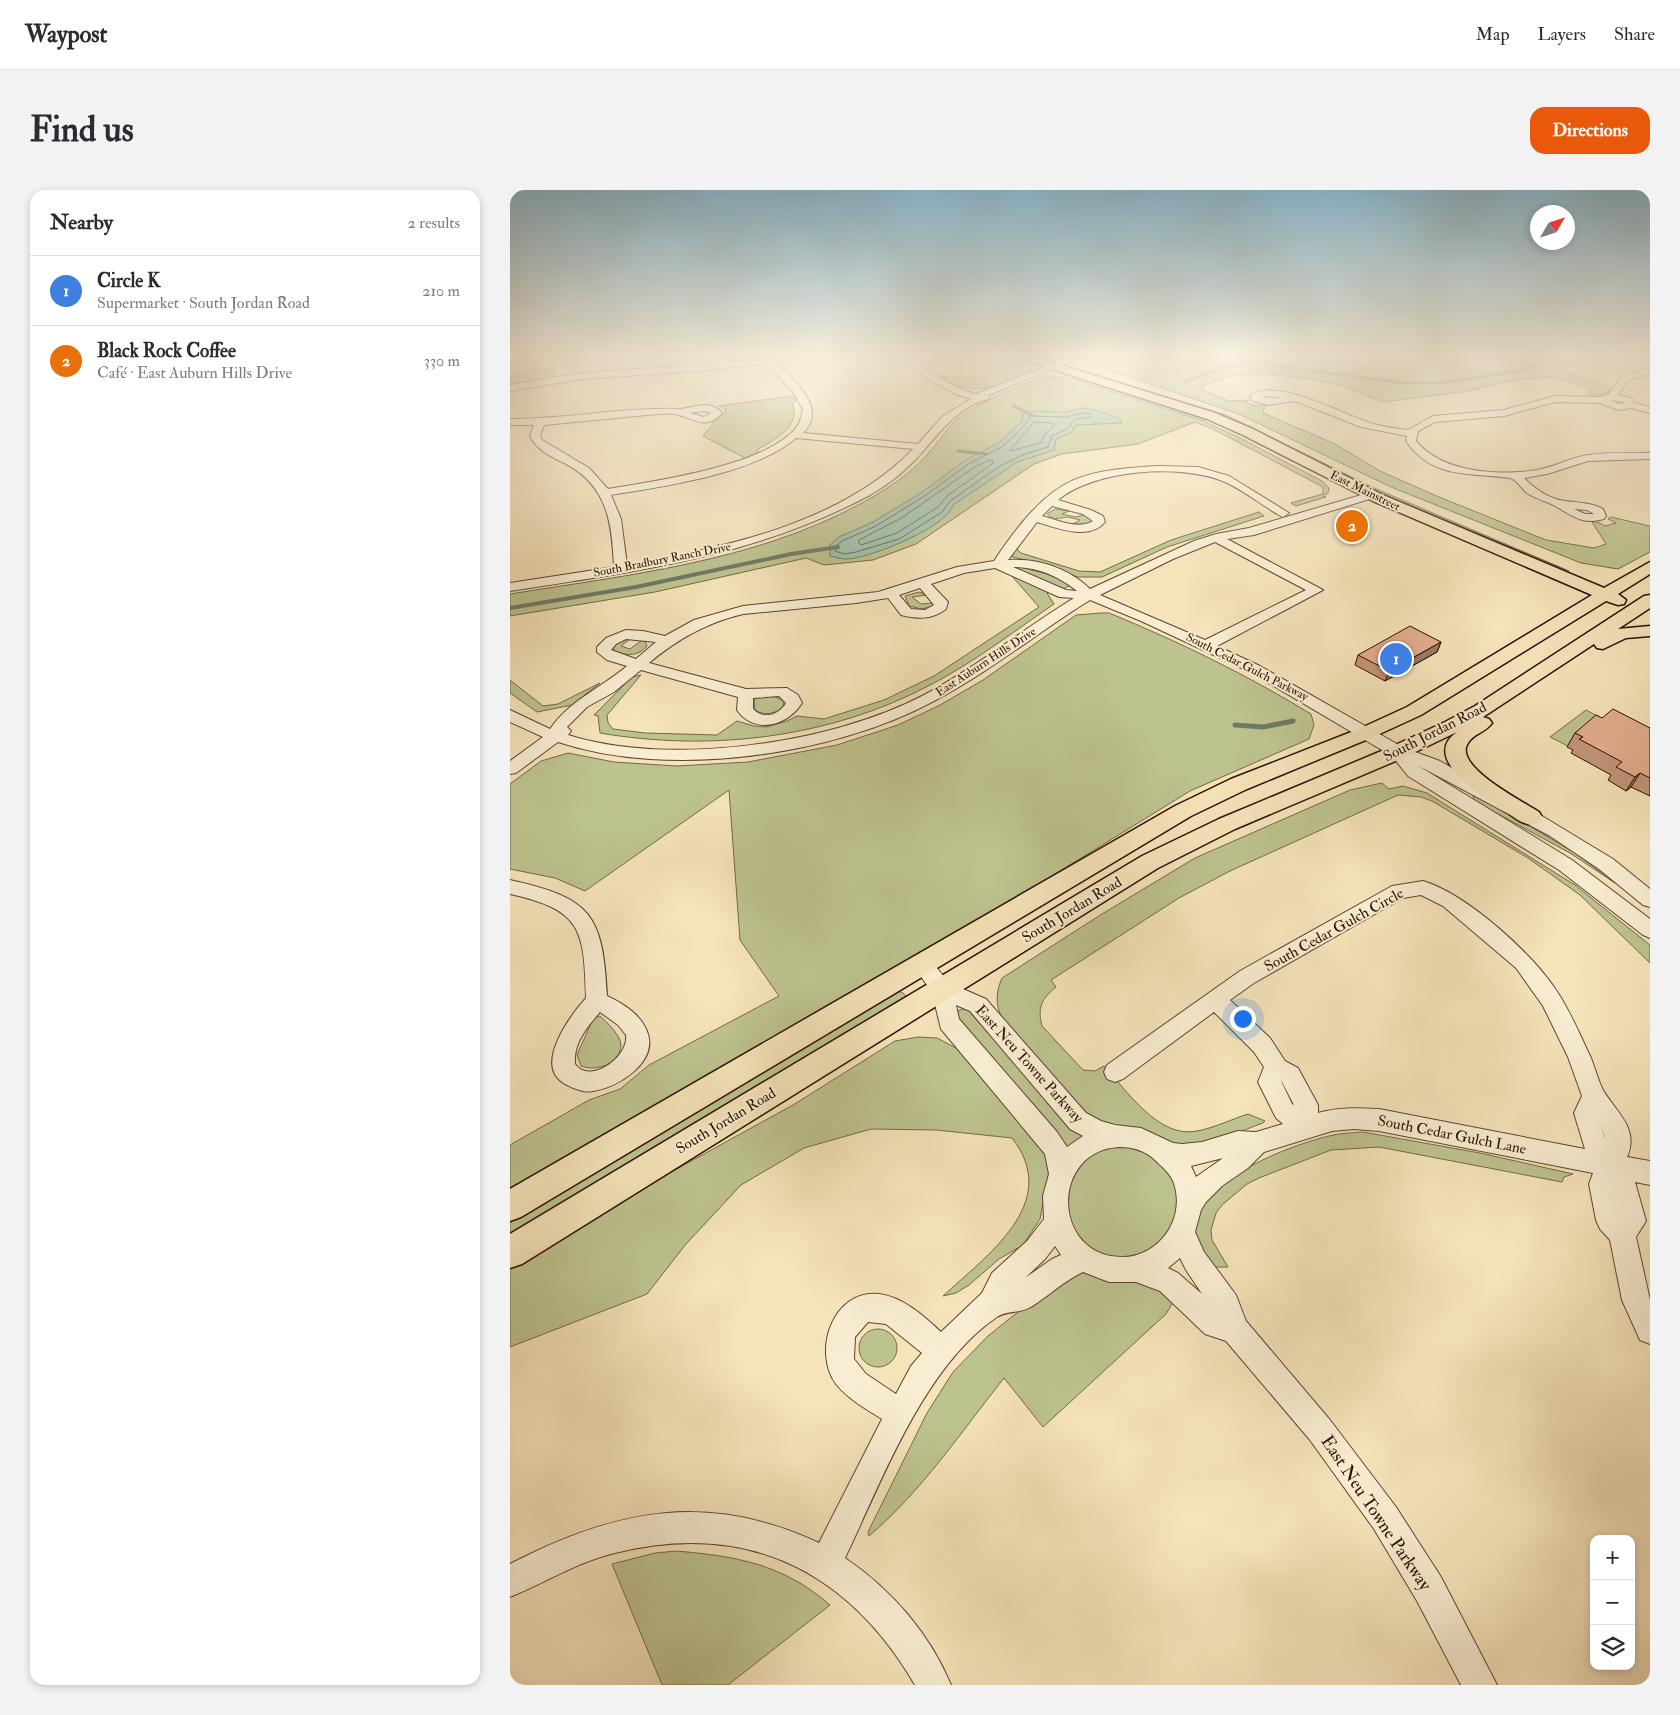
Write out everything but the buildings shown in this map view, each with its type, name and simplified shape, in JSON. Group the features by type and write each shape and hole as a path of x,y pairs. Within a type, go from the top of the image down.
{"main road":[{"name":"East Mainstreet","path":"1234,426 1367,493 1457,532 1647,605"},
{"name":"East Mainstreet","path":"1257,426 1397,494 1612,591"},
{"path":"1457,532 1470,544 1560,582 1572,592 1573,601 1565,609 1535,628 1533,640"},
{"name":"South Jordan Road","path":"510,1206 1190,807 1240,784 1366,733 1434,700 1650,567"},
{"name":"South Jordan Road","path":"510,1252 1183,844 1398,752 1471,716 1576,647 1647,605"},
{"path":"1576,647 1600,646 1622,633 1650,631"},
{"path":"1498,699 1491,718 1458,740 1455,754 1471,778 1531,817"}],"street":[{"path":"539,426 535,436 539,444 587,470 605,493 618,529 621,569"},
{"path":"605,493 733,466 774,449 794,435 802,426"},
{"name":"South Bradbury Ranch Drive","path":"510,587 621,569 719,550 814,518 878,485 897,471 940,426"},
{"path":"1371,426 1411,434"},
{"path":"1420,426 1411,434 1411,441 1417,449 1440,463 1477,473 1516,476 1542,472 1578,460 1622,456 1650,456"},
{"path":"794,435 921,447"},
{"path":"1622,456 1644,468"},
{"path":"510,769 554,735 579,723 604,699 608,689 668,640 690,627 735,611 868,598 892,593 957,571 998,565 1011,542 1051,502 1068,487 1087,479 1169,468 1201,471 1230,481 1283,513"},
{"path":"1516,476 1535,493 1559,504"},
{"name":"East Auburn Hills Drive","path":"1230,534 1243,525 1283,513 1367,493"},
{"name":"East Auburn Hills Drive","path":"510,714 554,735 608,749 682,754 759,749 836,734 874,722 937,695 1088,595 1160,560 1216,538 1230,534 1250,532 1367,493"},
{"path":"1035,518 1076,528 1088,528 1099,522 1099,519 1091,514 1051,502"},
{"path":"1207,644 1316,590 1216,538"},
{"name":"East Auburn Hills Drive","path":"998,565 1064,594 1088,595"},
{"path":"892,593 906,612 918,614 931,613 941,606 941,602 922,583"},
{"name":"South Cedar Gulch Parkway","path":"1088,595 1207,644 1282,684 1398,752 1434,765 1510,809 1531,817 1590,853 1650,900"},
{"path":"668,640 644,634 630,634 614,638 604,647 604,652 612,657 746,694"},
{"name":"South Cedar Gulch Parkway","path":"1398,752 1414,772 1551,856 1628,911 1650,930"},
{"path":"510,887 565,902 581,917 589,930 593,945 597,1001"},
{"name":"South Cedar Gulch Circle","path":"1116,1072 1215,999 1247,978 1399,891 1423,888 1450,901 1515,953 1531,970 1551,1000 1579,1058 1594,1096 1586,1113 1594,1142 1610,1166"},
{"path":"1628,911 1650,900"},
{"name":"East Neu Towne Parkway","path":"922,964 942,989 950,1023 1050,1140 1056,1150 1061,1172"},
{"name":"East Neu Towne Parkway","path":"942,989 978,1005 1078,1121 1094,1130 1117,1137"},
{"path":"1215,999 1262,1045 1277,1068 1270,1075 1269,1082 1284,1111 1306,1127"},
{"name":"South Cedar Gulch Lane","path":"1165,1154 1202,1153 1238,1142 1256,1143 1342,1118 1379,1120 1650,1174"},
{"path":"1117,1137 1134,1139 1150,1144 1165,1154 1178,1168 1186,1186 1190,1205 1188,1220 1183,1234 1172,1250 1156,1262 1138,1268 1118,1270 1099,1265 1085,1258 1073,1248 1057,1223 1054,1192 1061,1172 1076,1153 1088,1145 1117,1137"},
{"name":"South Cedar Gulch Lane","path":"1190,1205 1198,1189 1207,1181 1246,1157 1256,1143"},
{"path":"1610,1166 1602,1184 1609,1220 1622,1233 1636,1300 1650,1330"},
{"path":"826,1564 900,1414 921,1376 941,1351 992,1303 1002,1282 1036,1250 1057,1223"},
{"name":"East Neu Towne Parkway","path":"1183,1234 1202,1272 1226,1305 1235,1330 1320,1430 1379,1510 1429,1589 1480,1685"},
{"path":"992,1303 1020,1298 1061,1268 1085,1258"},
{"name":"East Neu Towne Parkway","path":"1138,1268 1169,1282 1215,1324 1235,1330"},
{"path":"900,1414 845,1372 838,1358 841,1333 848,1323 867,1310 876,1307 890,1311 941,1351"},
{"path":"510,1581 558,1556 602,1539 647,1529 693,1525 757,1535 790,1547 826,1564 860,1590 890,1618 908,1642 934,1685"}],"shaded area":[{"path":"712,426 789,426 779,436 758,449 757,454 745,458 703,436"},
{"path":"951,426 1185,426 1138,444 1062,454 1034,464 916,544 873,560 824,565 806,558 655,592 510,616 510,594 689,564 777,540 819,524 860,504 887,488 920,463"},
{"path":"1205,426 1213,426 1240,438 1322,481 1329,488 1328,493 1323,496 1326,497 1296,506 1291,503 1323,494 1323,487"},
{"path":"1240,426 1248,426 1374,488 1569,571 1366,488"},
{"path":"1263,426 1293,426 1335,444 1380,471 1546,540 1594,548 1606,544 1592,522 1598,522 1605,526 1616,523 1608,519 1611,517 1650,526 1650,552 1618,569 1581,563 1391,487"},
{"path":"1055,509 1069,511 1062,514 1075,517 1084,515 1091,517 1092,521 1088,524 1073,524 1080,520 1068,517 1054,519 1047,514"},
{"path":"1259,512 1264,516 1167,547 1102,577 1077,577 1051,565 1012,557 1016,548 1021,553 1079,571 1100,572 1171,540"},
{"path":"1016,566 1051,575 1071,585 1063,589 1012,569"},
{"path":"1011,575 1049,591 1047,593 1054,604 962,667 892,703 852,718 769,736 727,740 684,741 642,739 600,733 598,716 594,715 632,677 641,675 607,715 608,723 613,729 645,733 717,735 737,721 766,727 797,716 824,719 884,700 934,676 1039,607"},
{"path":"919,592 927,595 912,597 921,604 934,603 933,606 922,609 909,606 905,596"},
{"path":"1109,613 1187,647 1311,714 1314,725 1309,739 1190,791 1042,882 510,1191 510,1145 589,1100 620,1089 649,1065 779,996 740,940 729,790 585,891 555,878 510,869 510,784 541,761 568,753 614,762 677,766 748,762 837,745 898,725 940,705 983,680 1076,615"},
{"path":"630,639 621,646 630,649 642,640 645,641 647,646 636,654 615,652 613,648 618,642"},
{"path":"510,680 543,706 558,704 600,683 572,705 537,712 510,693"},
{"path":"773,696 784,701 783,707 769,713 755,710 754,698"},
{"path":"1586,710 1605,720 1568,746 1550,737"},
{"path":"1382,783 1389,789 1403,786 1427,793 1575,885 1650,945 1650,963 1580,895 1528,858 1432,801 1421,797 1398,795 1230,871 1179,898 1051,980 1056,987 1047,995 1042,1004 1040,1014 1042,1026 1083,1070 1095,1071 1104,1066 1134,1100 1157,1121 1183,1132 1203,1130 1248,1114 1265,1121 1263,1123 1220,1139 1194,1145 1153,1140 1107,1124 1085,1112 1002,1018 997,998 1002,978 1102,914 1195,858 1350,790"},
{"path":"1473,796 1479,796 1575,853 1615,883 1570,853 1474,801"},
{"path":"898,991 908,998 510,1235 510,1222"},
{"path":"962,1009 968,1010 1067,1122 1085,1136 1067,1152 956,1017 958,1011"},
{"path":"600,1016 610,1025 619,1038 620,1052 612,1062 606,1065 587,1068 581,1066 577,1055 593,1019"},
{"path":"918,1037 937,1038 958,1049 1046,1154 1049,1173 1040,1219 1023,1245 999,1259 969,1285 956,1293 943,1296 997,1246 1013,1226 1024,1206 1029,1184 1025,1162 1012,1138 936,1130 871,1129 804,1148 741,1185 686,1244 647,1294 510,1347 510,1266 584,1220 793,1105 895,1041"},
{"path":"1363,1132 1480,1153 1573,1174 1564,1177 1562,1182 1379,1147 1331,1150 1247,1184 1222,1205 1216,1213 1211,1230 1212,1240 1228,1267 1210,1267 1199,1245 1195,1227 1202,1205 1215,1191 1251,1166 1293,1147 1333,1135"},
{"path":"1132,1145 1166,1164 1181,1199 1166,1242 1134,1259 1109,1258 1086,1247 1065,1216 1068,1177 1094,1150"},
{"path":"1084,1272 1151,1284 1175,1299 1166,1314 1043,1427 1004,1378 923,1481 888,1519 869,1536 868,1532 927,1413 953,1372 988,1336 1063,1276"},
{"path":"878,1329 891,1335 897,1348 891,1361 878,1367 865,1361 859,1348 865,1335"},
{"path":"676,1551 739,1559 758,1564 795,1580 830,1605 728,1685 662,1685 612,1564 655,1553"}],"water":[{"path":"1017,426 1076,426 1071,433 1056,439 1054,450 1017,462 953,505 948,513 938,522 923,532 888,548 856,558 845,559 830,556 830,545 839,537 873,522 921,493 967,459 999,443"}],"waterway":[{"path":"958,451 986,454"},
{"path":"510,608 636,587 791,554 838,547"},
{"path":"1235,725 1263,727 1293,721"}],"place":[{"name":"Black Rock Coffee","path":"1352,526"},
{"name":"Circle K","path":"1396,659"}]}
